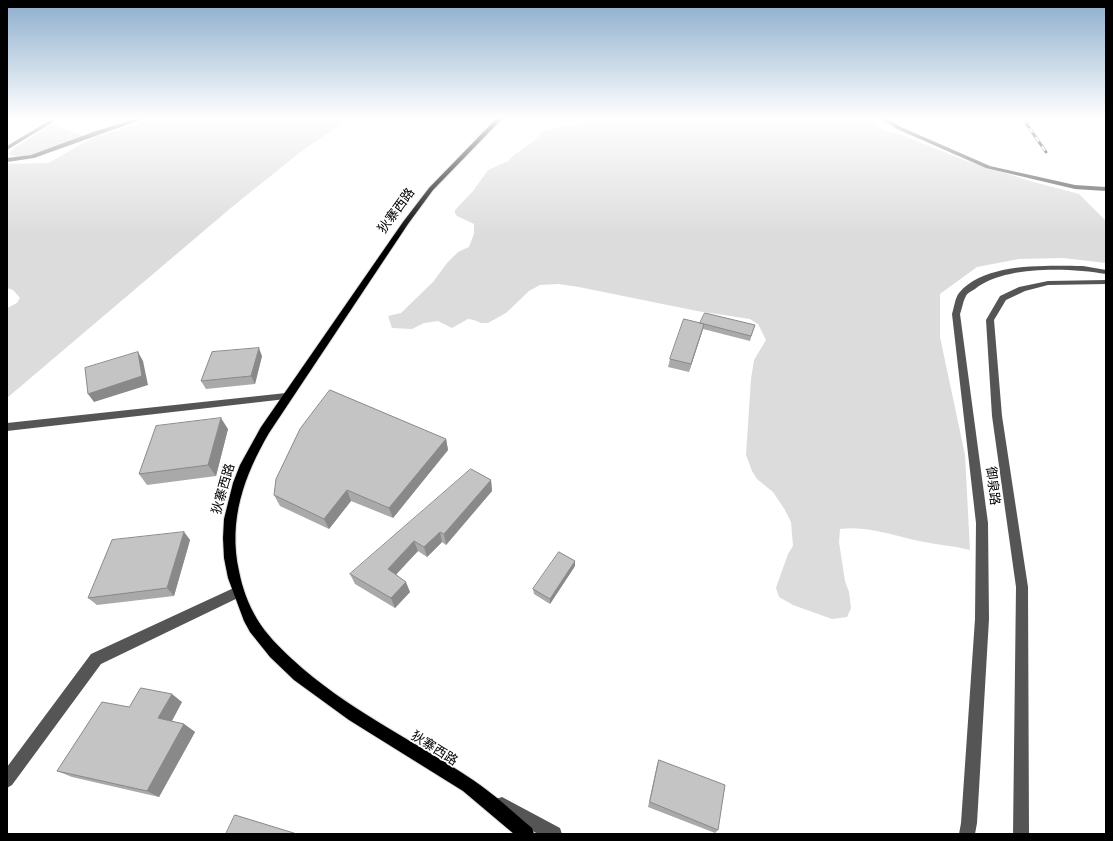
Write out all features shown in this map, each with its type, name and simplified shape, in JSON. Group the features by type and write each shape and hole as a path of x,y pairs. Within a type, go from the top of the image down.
{"main road":[{"name":"狄寨西路","path":"460,158 446,172 419,205 384,253 286,396 250,454 232,505 228,530 228,546 231,568 238,592 246,611 256,629 299,675 384,735 469,787 526,834"}],"street":[{"path":"7,160 22,158"},
{"path":"968,158 988,167 1075,187 1106,189"},
{"name":"御泉路","path":"967,834 969,823 982,619 982,523 956,314 962,295 980,280 1001,273 1028,269 1075,268 1106,272"},
{"name":"御泉路","path":"1021,834 1022,587 997,416 990,320 1003,298 1022,289 1048,283 1106,282"},
{"path":"7,427 286,396"},
{"path":"7,780 96,659 238,592"},
{"path":"469,787 554,834"}],"shaded area":[{"path":"57,158 293,158 232,207 7,398 7,308 17,303 20,298 13,290 7,288 7,164 48,163"},
{"path":"511,158 960,158 1030,181 1079,194 1106,221 1106,263 1063,258 1019,259 977,267 940,294 940,337 965,455 970,550 924,542 872,530 851,528 840,529 839,542 851,608 847,617 832,619 793,605 779,597 776,588 788,554 793,546 791,522 773,492 757,479 752,471 746,455 751,379 754,360 766,340 758,324 750,319 697,311 558,284 540,285 529,291 506,313 488,323 481,323 468,319 452,328 438,321 424,323 412,329 392,328 388,316 401,313 433,282 447,263 458,252 469,247 474,234 474,224 457,216 455,210 473,191 488,170"}],"building":[{"path":"705,313 755,325 751,336 700,323"},
{"path":"684,319 704,324 691,364 670,359"},
{"path":"259,348 251,376 201,381 212,352"},
{"path":"138,352 142,376 88,394 85,368"},
{"path":"330,390 446,439 389,508 347,490 324,519 274,495 276,479 300,429"},
{"path":"221,418 208,465 139,474 156,426"},
{"path":"471,469 491,480 444,534 440,532 424,547 414,541 388,569 406,582 391,598 350,574"},
{"path":"184,532 167,588 88,598 112,540"},
{"path":"559,552 575,561 550,599 533,589"},
{"path":"141,688 172,694 158,718 184,724 147,791 57,771 102,702 129,707"},
{"path":"659,760 725,785 718,830 650,802"},
{"path":"235,815 297,834 226,834"}]}
